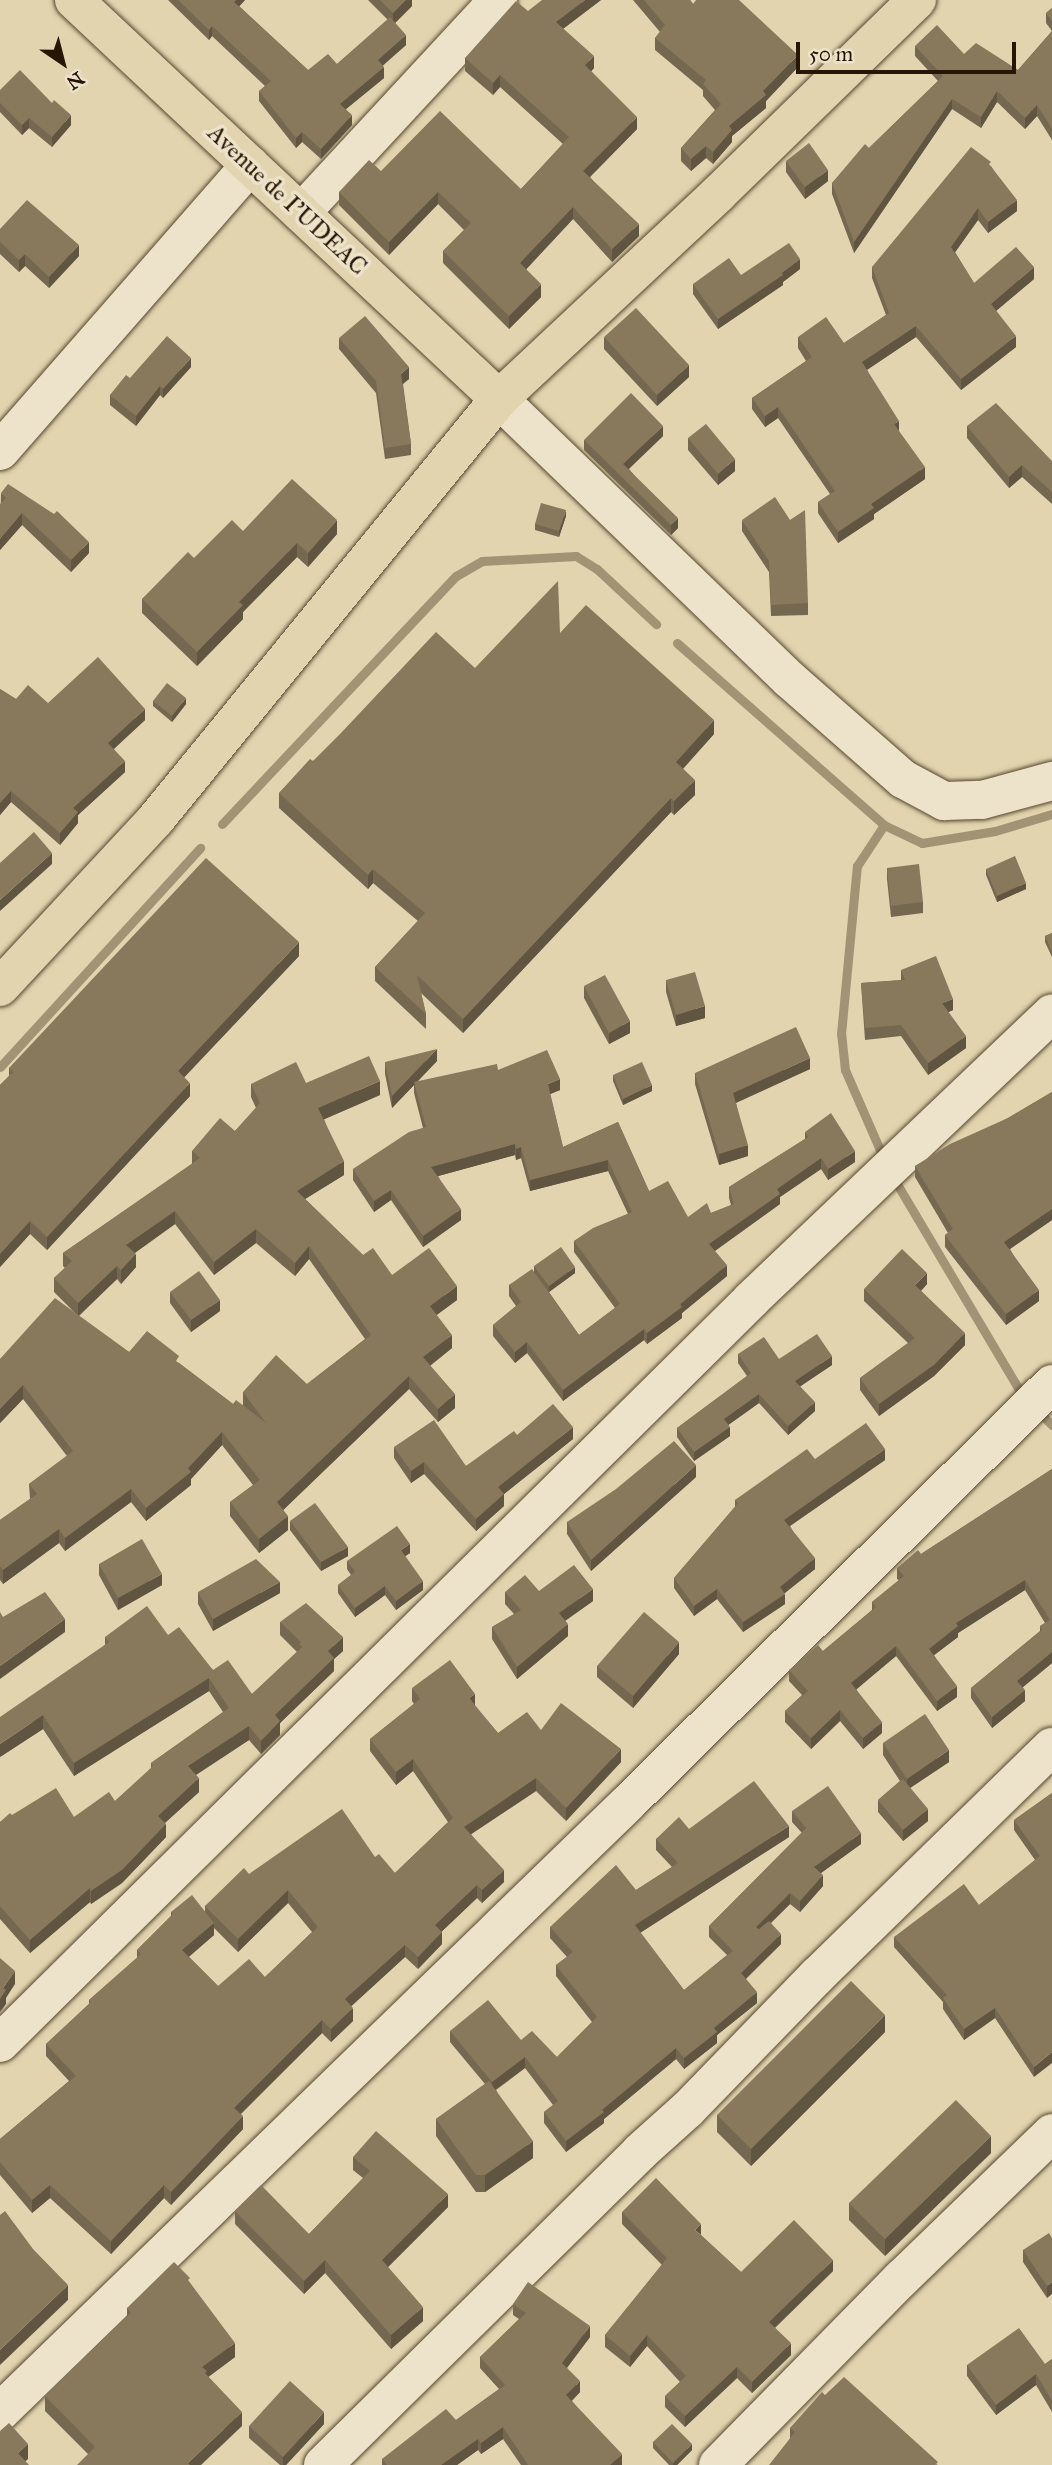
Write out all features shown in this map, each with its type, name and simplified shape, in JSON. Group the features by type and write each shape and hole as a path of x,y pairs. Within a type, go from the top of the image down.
{"main road":[{"name":"Avenue de I'UDEAC","path":"74,0 499,399"},
{"path":"0,987 156,819 499,399 708,204 917,0"}],"street":[{"path":"301,212 498,0"},
{"path":"0,451 250,165"},
{"path":"499,399 789,679 903,779 944,801 982,800 1052,780"},
{"path":"0,2043 752,1299 1052,1013"},
{"path":"0,2412 628,1803 1052,1384"},
{"path":"323,2465 640,2152 688,2109 817,1976 1052,1747"},
{"path":"718,2465 901,2279 1052,2133"}],"building":[{"path":"178,0 236,0 234,2 308,70 328,54 337,64 390,17 406,35 378,60 384,67 340,104 352,115 321,149 302,132 296,138 259,91 271,81 212,26 209,30"},
{"path":"380,0 406,0 393,13"},
{"path":"542,0 585,0 556,22 594,56 585,65 637,117 583,171 639,224 612,249 573,207 520,263 541,284 509,316 443,251 471,223 438,192 389,242 339,192 369,160 381,171 440,111 521,189 569,137 500,75 493,83 465,58 516,1 528,11"},
{"path":"644,0 690,0 693,4 696,0 739,0 798,55 763,91 766,95 729,126 732,130 713,152 706,146 691,159 681,148 721,104 703,84 706,80 655,38 665,25"},
{"path":"1052,8 1052,21 1046,13"},
{"path":"937,25 964,54 976,43 1018,70 1052,31 1052,129 1037,105 1025,118 997,91 981,117 952,99 854,242 832,183 865,144 869,148 943,76 915,46"},
{"path":"20,70 52,103 54,100 71,115 52,137 29,118 22,125 0,103 0,90"},
{"path":"809,143 828,170 805,187 786,161"},
{"path":"971,147 991,162 989,164 1017,200 988,222 978,208 951,247 974,283 1016,247 1034,267 991,304 1016,336 961,379 916,326 862,362 899,421 894,424 925,467 871,504 874,508 838,532 818,502 835,491 778,407 765,416 752,398 812,357 798,337 826,317 844,343 889,313 872,267"},
{"path":"27,200 79,245 49,277 25,254 19,260 0,242 0,229"},
{"path":"789,243 800,259 782,273 783,275 718,319 693,284 729,258 741,275"},
{"path":"636,308 689,365 657,395 604,337"},
{"path":"365,316 409,367 401,374 411,444 385,448 376,381 339,338"},
{"path":"167,336 191,358 163,389 160,386 136,416 110,395 126,375 130,378"},
{"path":"631,393 663,426 623,464 678,518 671,525 584,440"},
{"path":"996,403 1052,461 1052,492 1022,465 1009,477 967,426"},
{"path":"706,424 735,459 718,474 688,438"},
{"path":"292,479 337,520 308,553 297,543 239,602 243,605 197,652 142,599 188,552 194,558 232,520 243,531"},
{"path":"8,484 54,514 57,511 89,542 71,560 22,513 0,539 0,504 6,498 1,493"},
{"path":"775,497 790,520 805,510 808,603 771,605 769,561 742,520"},
{"path":"541,503 566,510 559,531 535,524"},
{"path":"558,581 560,633 586,605 714,720 676,762 695,780 674,801 671,798 463,1019 417,975 426,1014 375,967 425,913 373,869 368,875 279,793 310,759 313,761 341,733 436,632 475,668"},
{"path":"98,657 145,709 108,743 125,761 73,808 78,812 60,833 11,791 0,803 0,689 16,699 28,685 48,703"},
{"path":"167,683 186,698 172,716 153,701"},
{"path":"34,832 52,853 0,900 0,863"},
{"path":"1015,856 1026,883 997,896 986,869"},
{"path":"206,858 299,942 178,1071 190,1083 47,1237 30,1221 0,1254 0,1085 13,1072 9,1068"},
{"path":"919,864 923,902 891,906 887,868"},
{"path":"1052,933 1052,952 1045,936"},
{"path":"936,956 953,999 942,1003 966,1036 928,1063 901,1025 865,1028 861,983 905,980 901,970"},
{"path":"695,972 705,1006 676,1015 666,980"},
{"path":"605,975 630,1021 609,1033 584,986"},
{"path":"796,1027 810,1058 733,1093 748,1145 719,1154 695,1073"},
{"path":"437,1049 392,1096 385,1062"},
{"path":"547,1050 560,1079 548,1084 563,1147 618,1122 649,1191 668,1181 688,1217 707,1203 711,1213 734,1204 729,1187 808,1137 805,1132 831,1113 855,1151 828,1169 821,1158 777,1189 780,1194 709,1244 727,1265 680,1304 682,1307 647,1333 644,1329 563,1390 527,1342 515,1352 493,1325 521,1302 509,1285 532,1269 579,1335 620,1304 574,1241 593,1228 632,1212 608,1160 530,1180 521,1147 516,1149 515,1144 431,1167 461,1209 423,1236 391,1190 374,1201 353,1169 409,1132 426,1127 414,1082 497,1064 498,1070"},
{"path":"369,1056 380,1081 318,1108 344,1161 297,1191 363,1255 373,1248 392,1275 429,1248 457,1286 430,1306 452,1335 423,1357 455,1394 438,1409 409,1376 277,1502 288,1516 259,1539 230,1502 260,1480 222,1432 188,1468 191,1472 146,1508 131,1489 65,1538 59,1529 3,1570 0,1566 0,1520 37,1494 29,1484 73,1451 23,1385 0,1409 0,1359 55,1298 129,1352 147,1331 179,1356 176,1361 233,1404 236,1400 266,1423 243,1392 276,1355 307,1384 371,1335 309,1246 295,1263 256,1229 214,1262 175,1211 126,1245 136,1254 121,1270 117,1266 78,1303 54,1278 72,1261 63,1253 200,1158 192,1151 220,1118 235,1131 260,1103 251,1084 296,1062 306,1083"},
{"path":"642,1062 652,1085 623,1099 613,1075"},
{"path":"1052,1092 1052,1209 1004,1242 1039,1290 1006,1314 945,1235 953,1229 915,1166 950,1144 1008,1118"},
{"path":"561,1247 575,1267 549,1286 534,1266"},
{"path":"902,1249 927,1273 915,1285 965,1333 934,1365 879,1404 860,1378 915,1338 864,1289"},
{"path":"199,1271 220,1300 191,1320 170,1292"},
{"path":"817,1334 832,1356 795,1381 815,1402 788,1426 759,1394 724,1419 730,1427 694,1452 677,1428 751,1373 738,1354 764,1337 779,1359"},
{"path":"553,1404 573,1427 498,1487 504,1494 476,1519 424,1462 411,1471 394,1447 434,1420 466,1466 514,1431 517,1435"},
{"path":"866,1423 885,1449 784,1520 815,1558 780,1587 785,1594 743,1622 717,1589 694,1606 674,1578 738,1503 735,1500 807,1449 815,1459"},
{"path":"674,1441 696,1465 591,1560 567,1522 616,1489"},
{"path":"1052,1469 1052,1652 1017,1681 1025,1690 992,1717 971,1688 1042,1630 1040,1626 1050,1620 1025,1580 956,1623 958,1626 929,1649 957,1686 937,1701 896,1646 851,1683 882,1722 863,1738 840,1710 811,1738 785,1711 808,1691 789,1670 818,1645 823,1651 876,1607 872,1602 904,1576 897,1568 918,1550 921,1554"},
{"path":"315,1503 348,1547 321,1562 290,1521"},
{"path":"397,1526 410,1544 401,1550 423,1581 396,1601 385,1586 355,1608 338,1585 355,1572 347,1561"},
{"path":"142,1539 162,1574 118,1598 99,1564"},
{"path":"256,1559 280,1582 213,1619 198,1592"},
{"path":"574,1565 593,1589 559,1613 568,1624 517,1667 492,1627 521,1610 505,1592 525,1575 539,1591"},
{"path":"45,1592 65,1619 0,1666 0,1612 3,1617"},
{"path":"306,1603 343,1637 328,1651 334,1658 275,1715 280,1721 261,1741 249,1726 188,1766 199,1778 158,1816 166,1824 122,1870 91,1891 90,1888 30,1940 0,1906 0,1822 10,1813 12,1815 56,1788 74,1817 109,1792 115,1801 153,1766 151,1763 229,1708 209,1678 74,1763 43,1715 0,1744 0,1717 109,1642 105,1637 147,1606 168,1635 179,1627 213,1670 228,1660 252,1694 302,1647 299,1644 301,1642 280,1622"},
{"path":"644,1612 679,1642 633,1696 597,1666"},
{"path":"450,1660 475,1694 469,1698 498,1733 527,1712 541,1730 561,1703 621,1749 566,1808 536,1778 464,1827 504,1870 482,1890 477,1885 435,1925 442,1932 418,1957 405,1945 345,1999 353,2008 331,2029 322,2020 234,2108 243,2116 171,2192 164,2185 111,2241 50,2185 32,2200 0,2162 0,2139 76,2076 46,2044 91,2002 89,2000 141,1954 137,1950 173,1914 171,1912 192,1895 214,1923 182,1950 218,1986 249,1959 265,1977 318,1927 288,1890 238,1939 205,1906 244,1868 249,1874 342,1809 375,1857 379,1854 395,1873 453,1818 413,1759 396,1772 370,1739 420,1699 412,1688"},
{"path":"925,1714 949,1750 907,1779 883,1743"},
{"path":"903,1779 928,1809 903,1830 878,1800"},
{"path":"754,1781 789,1826 635,1925 684,1990 733,1951 709,1926 806,1828 792,1811 828,1786 861,1833 814,1867 823,1875 800,1901 790,1893 756,1927 759,1929 769,1921 781,1934 741,1973 757,1992 714,2028 717,2032 684,2058 676,2048 602,2110 604,2112 566,2141 544,2112 558,2101 525,2057 492,2082 450,2031 488,2000 521,2040 532,2031 557,2057 597,2017 556,1965 573,1952 550,1927 616,1865 636,1890 678,1863 656,1839 679,1817 689,1829"},
{"path":"1052,1793 1052,2052 1034,2067 995,2008 964,2029 943,1998 947,1995 894,1937 964,1884 979,1905 1040,1856 1014,1820"},
{"path":"0,1958 15,1971 3,1988 6,1990 0,1999"},
{"path":"851,1981 885,2015 751,2149 717,2115"},
{"path":"489,2081 533,2141 485,2175 476,2175 436,2119"},
{"path":"956,2100 991,2136 885,2239 849,2203"},
{"path":"376,2131 448,2194 382,2260 423,2307 391,2335 325,2260 304,2281 235,2211 261,2185 309,2234 370,2171 353,2157"},
{"path":"656,2178 701,2224 695,2230 741,2272 794,2220 833,2260 769,2322 791,2343 752,2382 737,2367 685,2416 665,2396 686,2376 647,2335 630,2356 605,2335 667,2258 622,2212"},
{"path":"5,2211 33,2249 68,2285 0,2350 0,2215"},
{"path":"1049,2233 1052,2238 1052,2282 1047,2286 1023,2250"},
{"path":"174,2262 190,2278 188,2280 235,2343 202,2367 242,2412 188,2463 190,2465 77,2465 95,2447 45,2396 131,2313 127,2308"},
{"path":"528,2282 590,2326 562,2363 580,2381 566,2395 622,2454 610,2465 528,2465 503,2427 481,2443 478,2439 441,2465 387,2465 382,2459 446,2409 456,2420 505,2385 480,2357 526,2313 513,2304"},
{"path":"1019,2328 1045,2364 1052,2359 1052,2401 1036,2374 996,2405 967,2365"},
{"path":"844,2377 938,2462 935,2465 769,2465 795,2432 790,2428 822,2392 825,2395"},
{"path":"290,2381 324,2412 283,2457 249,2426"},
{"path":"9,2423 28,2444 18,2453 29,2465 0,2465 0,2431"},
{"path":"672,2424 692,2444 673,2463 653,2442"}],"waterway":[{"path":"222,824 456,576 482,561 576,556 597,569 656,624"},
{"path":"677,643 884,825 922,843 995,831 1052,814"},
{"path":"880,1150 845,1070 841,1034 857,866 884,825"},
{"path":"0,1067 200,848"},
{"path":"897,1184 1020,1391"},
{"path":"1041,1414 1052,1425"}]}
